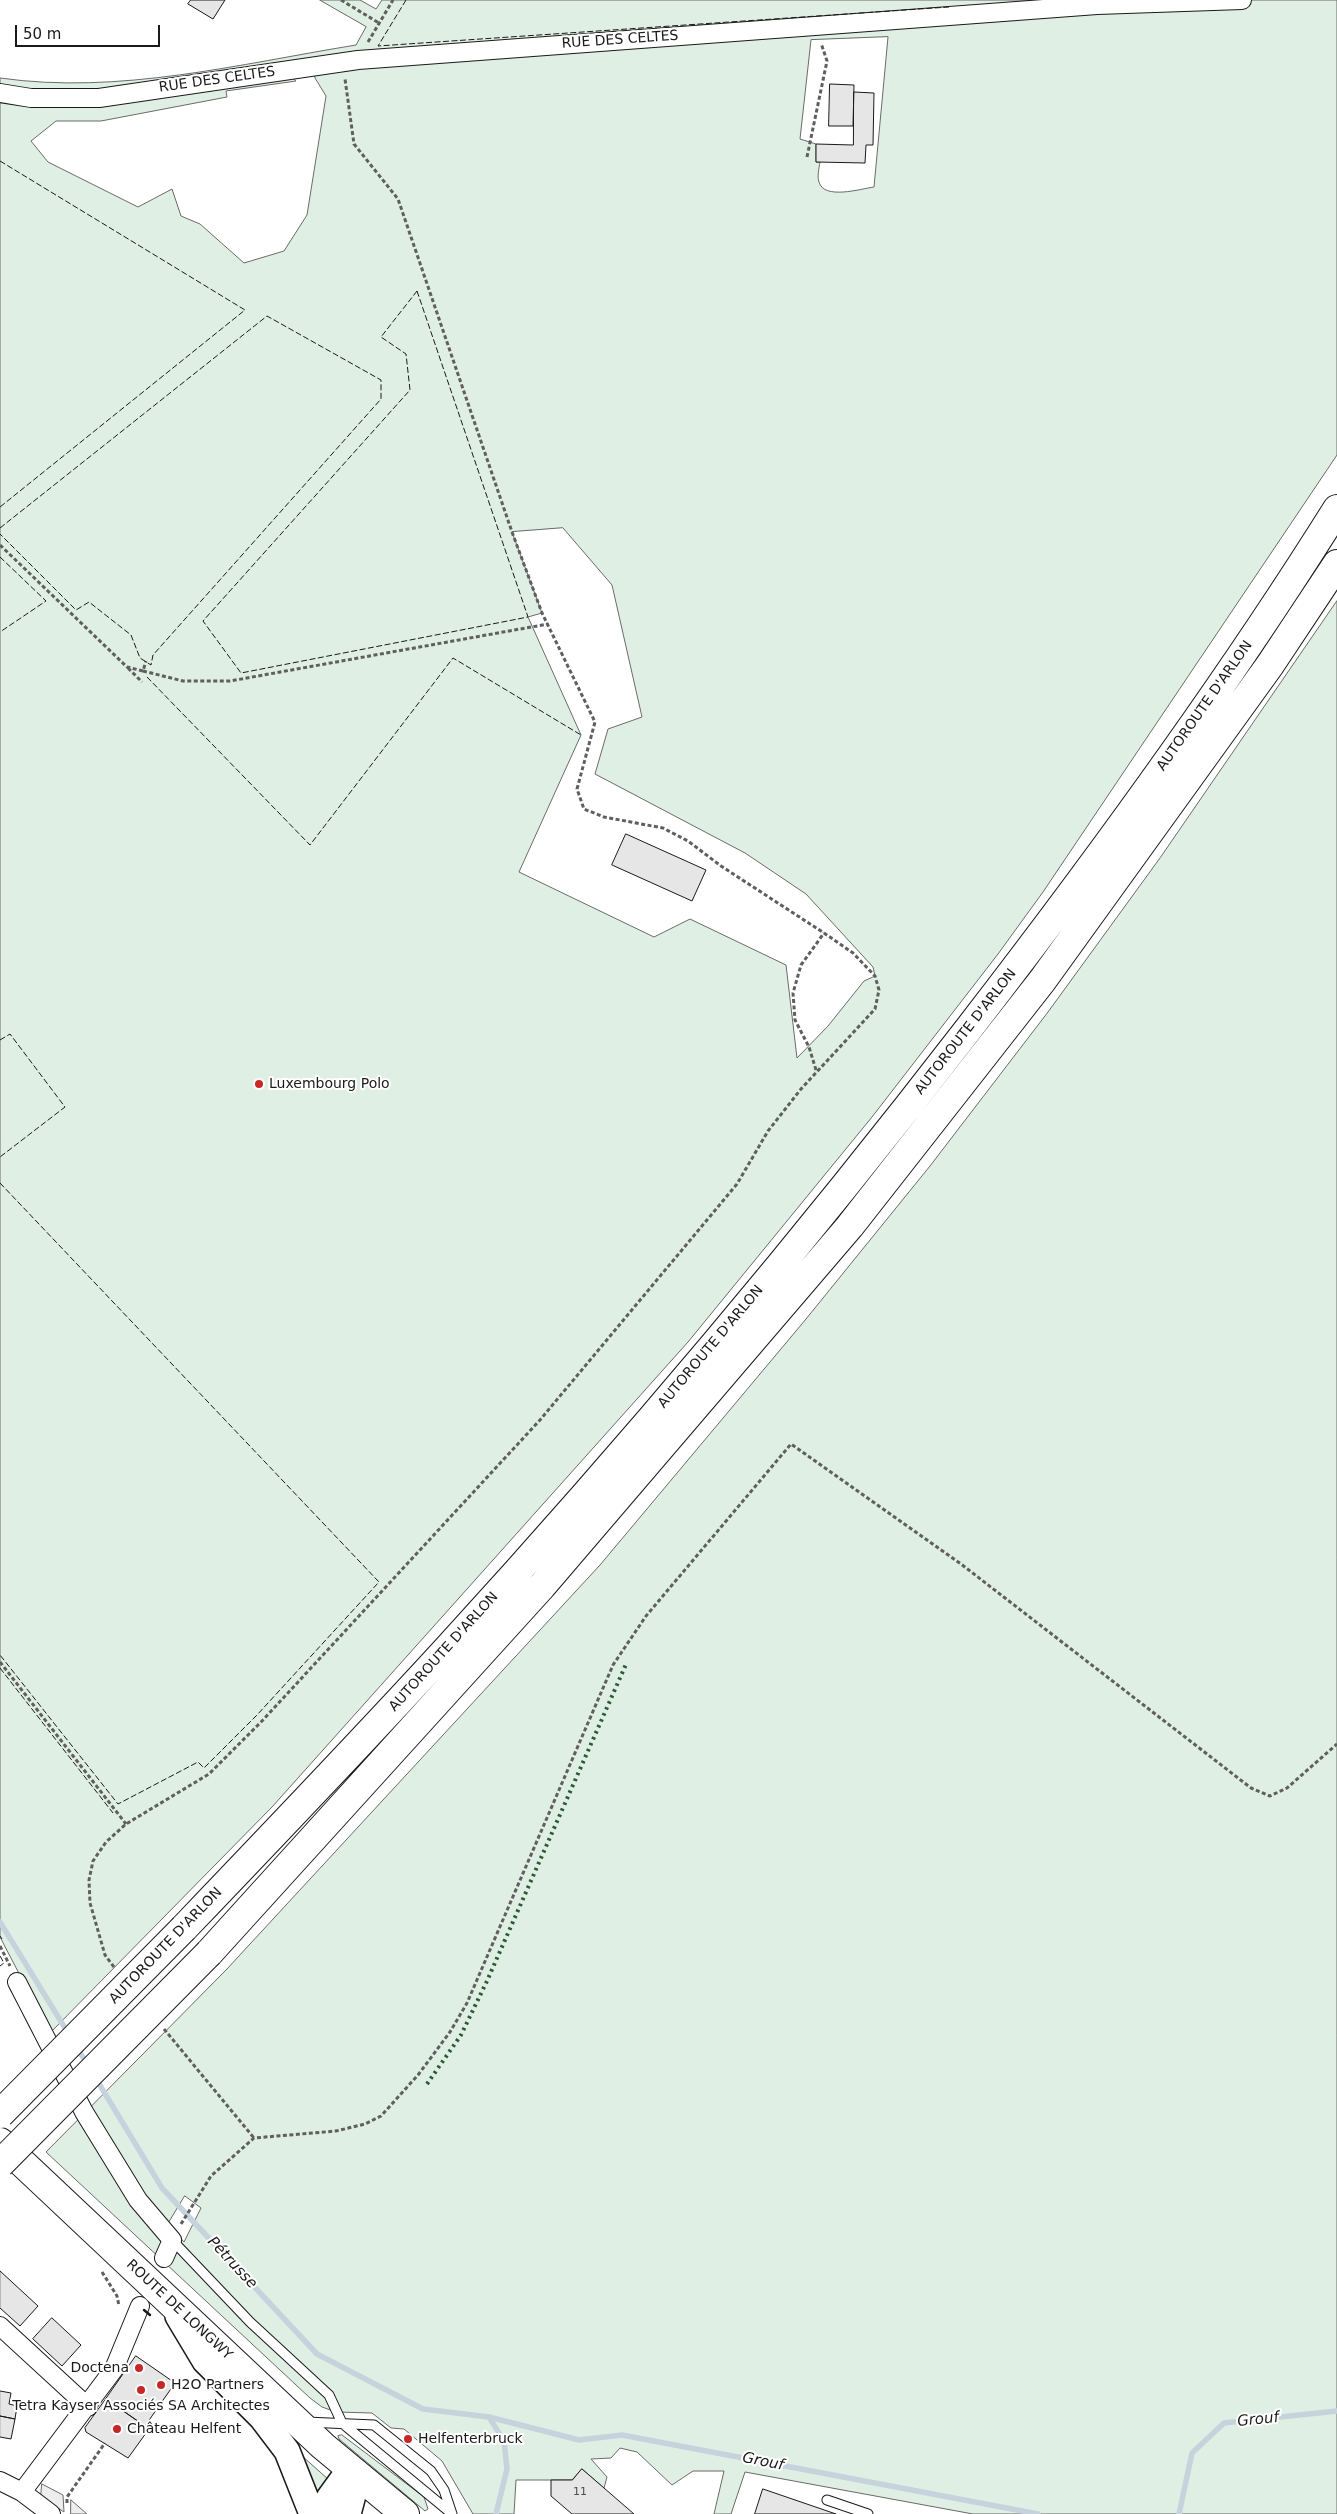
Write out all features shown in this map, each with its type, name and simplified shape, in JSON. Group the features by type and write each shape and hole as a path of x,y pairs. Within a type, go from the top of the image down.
{"main road":[{"name":"AUTOROUTE D'ARLON","path":"0,2114 184,1928 322,1784 523,1566 744,1310 1008,979 1115,834 1246,647 1337,509"},
{"name":"AUTOROUTE D'ARLON","path":"0,2164 208,1953 542,1586 850,1226 1042,981 1270,665 1337,564"},
{"name":"ROUTE DE LONGWY","path":"0,2142 297,2422 354,2473 405,2514"},
{"path":"168,2300 205,2361 262,2418 286,2451 312,2514"},
{"path":"324,2514 329,2498 354,2473"},
{"path":"348,2514 354,2473"}],"street":[{"name":"RUE DES CELTES","path":"0,93 31,98 99,98 350,61 1096,5 1242,0"},
{"path":"17,1982 84,2112 138,2200 176,2233 164,2258"},
{"path":"22,2492 88,2407 114,2369 140,2306"},
{"path":"0,2326 88,2407"},
{"path":"0,2482 59,2510"}],"lane":[{"path":"176,2233 250,2322 329,2395 342,2423 451,2513"},
{"path":"297,2422 374,2425 431,2471 444,2490 451,2513"},
{"path":"827,2500 868,2514"}],"path":[{"path":"340,0 379,23"},
{"path":"114,1968 105,1955 90,1903 89,1880 93,1861 106,1842 126,1824 208,1774 262,1721 540,1420 737,1184 768,1131 816,1070 855,1033 875,1009 879,990 875,976 853,953 721,866 688,841 663,828 604,817 584,809 577,789 595,722 542,613 512,532 398,199 354,144 350,61 379,23 393,0"},
{"path":"807,157 826,61 816,26"},
{"path":"0,545 142,682"},
{"path":"128,667 183,681 230,681 549,624"},
{"path":"143,671 146,661"},
{"path":"816,1070 809,1047 795,1020 793,994 801,965 824,933"},
{"path":"176,2233 193,2202 211,2176 254,2138 336,2131 365,2124 381,2116 418,2075 450,2032 467,2003 613,1665 646,1616 791,1444 961,1564 1251,1788 1270,1796 1287,1788 1337,1744"},
{"path":"0,1662 126,1824"},
{"path":"165,2031 254,2138"},
{"path":"98,2266 117,2296 121,2316 118,2329 126,2338"},
{"path":"59,2510 105,2443"}],"green space":[{"path":"320,0 360,0 376,9 382,0 1337,0 1337,455 1043,892 998,954 872,1117 688,1342 272,1807 50,2033 0,1937 0,78 89,83 179,75 356,45 366,27","holes":["888,37 874,187 843,192 828,191 822,187 818,180 820,162 816,162 816,144 800,139 811,40","313,66 315,78 326,96 307,215 284,251 244,263 200,224 181,216 172,189 138,207 48,162 31,141 56,121 101,121 227,97 226,91 296,81 287,71","563,528 612,585 642,717 608,729 595,774 745,853 806,894 873,967 875,976 864,981 828,1026 797,1058 786,965 690,919 654,937 519,872 581,735 528,617 542,613 512,532"]},
{"path":"1337,601 1337,2514 973,2514 745,2472 731,2514 714,2514 724,2471 693,2471 672,2485 637,2452 620,2448 611,2458 591,2459 607,2477 604,2488 582,2469 572,2480 516,2480 514,2514 473,2514 442,2461 404,2429 391,2428 372,2413 336,2412 322,2407 310,2398 46,2152 226,1970 600,1565 806,1319 930,1166 1048,1012 1160,858","holes":["185,2196 201,2208 184,2242 168,2224"]},
{"path":"342,2435 424,2497 428,2509 425,2511 339,2439 338,2436"},
{"path":"301,2455 329,2480 320,2500"}],"shaded area":[{"path":"42,2484 63,2495 64,2512 41,2497"},
{"path":"71,2500 87,2514 71,2514"}],"building":[{"path":"191,0 225,0 213,19 188,4"},
{"path":"830,84 854,85 853,126 829,126"},
{"path":"854,92 874,93 873,145 866,145 865,163 816,162 816,144 853,145"},
{"path":"626,834 706,870 692,901 612,865"},
{"path":"0,2271 38,2306 20,2326 0,2308"},
{"path":"52,2318 81,2345 62,2366 33,2339"},
{"path":"136,2356 175,2383 145,2426 106,2399"},
{"path":"0,2391 11,2393 9,2404 17,2406 15,2419 0,2416"},
{"name":"Château Helfent","path":"106,2399 149,2429 128,2458 86,2432 85,2428"},
{"path":"0,2416 15,2419 11,2439 0,2437"},
{"path":"582,2469 634,2514 572,2514 551,2496 551,2480 572,2480"},
{"path":"763,2489 836,2514 755,2514"}],"waterway":[{"name":"Pétrusse","path":"0,1922 68,2033"},
{"name":"Pétrusse","path":"77,2048 88,2065"},
{"name":"Grouf","path":"95,2077 162,2188 317,2354 423,2409 489,2417 579,2440 622,2435 1038,2514"},
{"name":"Grouf","path":"1179,2514 1192,2453 1224,2423 1337,2411"},
{"name":"Pétrusse","path":"489,2417 504,2441 507,2469 496,2514"}],"hedge":[{"path":"427,2084 461,2035 487,1981 627,1662"}],"fence":[{"path":"406,0 378,46 949,7"},
{"path":"0,161 245,310 0,507"},
{"path":"417,291 528,617 241,673 203,621 410,390 406,354 381,337 417,291"},
{"path":"0,528 267,316 381,380 381,399 153,655 151,665 140,658 131,635 89,602 76,610 0,534"},
{"path":"0,557 46,601 0,632"},
{"path":"147,677 310,845 453,658 581,735"},
{"path":"0,1040 10,1034 65,1107 0,1157"},
{"path":"0,1183 379,1582 257,1715 204,1768 198,1762 118,1804 0,1655"},
{"path":"0,1668 113,1813"},
{"path":"0,1956 4,1963 0,1966"}],"wall":[{"path":"144,2310 150,2315"}],"place":[{"name":"Luxembourg Polo","path":"259,1084"},
{"name":"Doctena","path":"139,2368"},
{"name":"H2O Partners","path":"161,2385"},
{"name":"Tetra Kayser Associés SA Architectes","path":"141,2390"},
{"name":"Château Helfent","path":"117,2429"},
{"name":"Helfenterbruck","path":"408,2439"}]}
